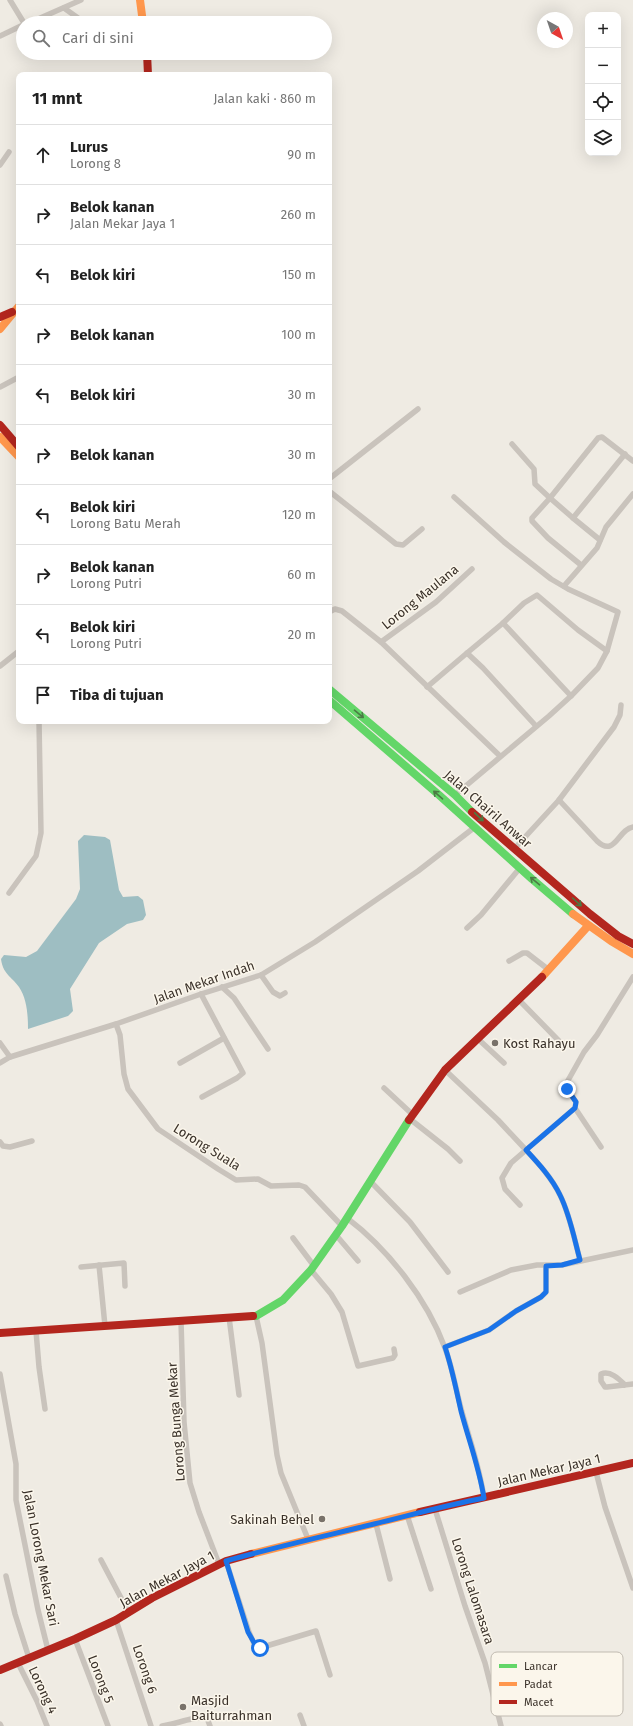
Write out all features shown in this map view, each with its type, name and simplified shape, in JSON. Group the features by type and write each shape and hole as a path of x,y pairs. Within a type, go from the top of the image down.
{"street":[{"path":"10,0 19,16"},
{"path":"45,16 81,0"},
{"path":"140,0 142,16"},
{"path":"64,8 75,16"},
{"path":"0,36 16,28"},
{"path":"147,60 148,72"},
{"path":"0,165 9,152"},
{"path":"0,329 16,309"},
{"path":"0,317 12,312"},
{"path":"0,387 16,379"},
{"path":"332,477 418,409"},
{"path":"0,425 16,444"},
{"path":"0,437 16,454"},
{"path":"581,565 548,538 532,522 532,518 598,438 602,438 633,461"},
{"path":"512,444 535,472 535,484 600,540"},
{"path":"573,518 625,454"},
{"path":"332,493 396,544 402,545 422,529"},
{"path":"564,586 596,548 606,527 633,494"},
{"path":"454,497 504,542 551,579 618,612 602,664 571,696 455,795"},
{"name":"Lorong Maulana","path":"381,642 436,602 472,569"},
{"path":"427,687 503,623 524,603 537,595 578,630 607,651"},
{"path":"332,611 336,609 342,611 381,642 500,756"},
{"path":"503,623 571,696"},
{"path":"0,666 16,653"},
{"path":"467,653 484,668 536,726"},
{"name":"Jalan Chairil Anwar","path":"332,692 455,795 590,914 618,936 633,944"},
{"name":"Jalan Chairil Anwar","path":"332,703 475,827 519,868 588,926 633,954"},
{"path":"515,848 558,800 614,727 620,715 621,705"},
{"path":"9,893 36,856 42,833 39,724"},
{"path":"415,775 422,767"},
{"path":"558,800 596,842 603,846 607,847 611,845 627,829 633,827"},
{"name":"Jalan Mekar Indah","path":"0,1063 10,1058 261,975 315,942 418,871 475,827"},
{"path":"467,928 481,915 519,868"},
{"path":"0,1334 256,1316 283,1300 312,1268 336,1235 411,1117 445,1070 549,970 588,926"},
{"path":"509,961 523,953 527,953 549,970"},
{"path":"261,975 275,994 280,996 285,993"},
{"path":"520,1205 505,1189 502,1178 511,1163 575,1108 576,1102 567,1089 566,1084 584,1052 597,1035 633,977"},
{"path":"222,987 234,998 268,1048"},
{"path":"201,994 242,1073 237,1078 202,1097"},
{"path":"518,999 560,1041"},
{"name":"Lorong Suala","path":"116,1024 120,1035 124,1074 128,1088 158,1129 236,1180 258,1178 271,1186 299,1185 305,1187 342,1226"},
{"path":"180,1063 224,1038"},
{"path":"477,1038 504,1063"},
{"path":"0,1043 10,1058"},
{"path":"445,1070 498,1120 540,1165 559,1193 570,1222 580,1260"},
{"path":"384,1088 411,1117 460,1161"},
{"path":"575,1108 601,1147"},
{"path":"0,1142 3,1146 10,1147 32,1140"},
{"path":"370,1181 410,1222 448,1272"},
{"path":"347,1218 373,1239 401,1271 436,1325 455,1378 461,1410 478,1463 484,1498"},
{"path":"336,1235 358,1261"},
{"path":"293,1238 342,1312 358,1366 393,1358 395,1355 394,1349"},
{"path":"460,1292 511,1270 537,1265 562,1265 633,1250"},
{"path":"81,1267 124,1263 125,1286"},
{"path":"99,1265 105,1326"},
{"path":"445,1347 489,1330 516,1311 541,1297 546,1292 546,1266"},
{"path":"256,1316 262,1343 276,1455 281,1473 308,1538"},
{"path":"229,1317 239,1395"},
{"name":"Lorong Bunga Mekar","path":"181,1321 184,1422 190,1483 199,1512 223,1563 248,1632 256,1646 263,1647 316,1631 330,1675"},
{"path":"36,1331 45,1409"},
{"name":"Jalan Lorong Mekar Sari","path":"0,1374 16,1464 16,1500 38,1610 48,1650"},
{"path":"625,1385 633,1384"},
{"name":"Jalan Mekar Jaya 1","path":"0,1670 75,1639 116,1620 152,1598 223,1563 308,1538 376,1524 407,1515 633,1463"},
{"path":"596,1472 605,1507 633,1588"},
{"name":"Lorong Lalomasara","path":"435,1509 465,1606 485,1663 491,1688"},
{"path":"407,1515 431,1589"},
{"path":"376,1524 390,1579"},
{"path":"101,1560 129,1612"},
{"path":"6,1576 15,1614 29,1658"},
{"name":"Lorong 6","path":"116,1620 151,1726"},
{"name":"Lorong 5","path":"75,1639 108,1726"},
{"name":"Lorong 4","path":"18,1663 37,1701 47,1726"},
{"path":"300,1715 304,1726"},
{"name":"Lorong Lalomasara","path":"498,1716 500,1726"},
{"path":"162,1726 173,1725 201,1717 207,1718 210,1726"}],"water":[{"path":"84,835 105,837 110,840 119,890 123,897 138,896 143,900 146,915 143,920 127,924 99,943 70,989 73,1011 68,1016 28,1029 24,997 19,987 5,972 1,959 4,955 26,957 37,951 76,899 80,889 78,841"}],"traffic: fast":[{"path":"332,692 455,795 472,812"},
{"path":"332,703 573,914"},
{"path":"253,1316 256,1316 283,1300 311,1270 342,1226 409,1120"}],"traffic: slow":[{"path":"140,0 142,16"},
{"path":"0,329 16,310"},
{"path":"0,437 16,454"},
{"path":"573,914 611,941 633,954"},
{"path":"542,977 588,926"},
{"path":"251,1554 420,1512"}],"traffic: jam":[{"path":"147,60 148,72"},
{"path":"0,317 12,312"},
{"path":"0,425 16,444"},
{"path":"472,812 590,914 618,936 633,944"},
{"path":"409,1120 445,1070 542,977"},
{"path":"0,1333 253,1316"},
{"path":"420,1512 633,1463"},
{"path":"0,1670 75,1639 116,1620 152,1598 226,1561 251,1554"}],"place":[{"name":"Kost Rahayu","path":"495,1043"},
{"name":"Sakinah Behel","path":"322,1519"},
{"name":"Masjid Baiturrahman","path":"183,1707"}],"route":[{"path":"260,1648 256,1647 248,1632 226,1561 308,1538 376,1524 447,1505 484,1498 478,1463 461,1410 455,1378 445,1347 493,1328 516,1311 541,1297 546,1292 547,1286 546,1266 562,1265 580,1260 570,1222 559,1193 540,1165 526,1150 540,1136 575,1108 576,1102 567,1089"}]}
